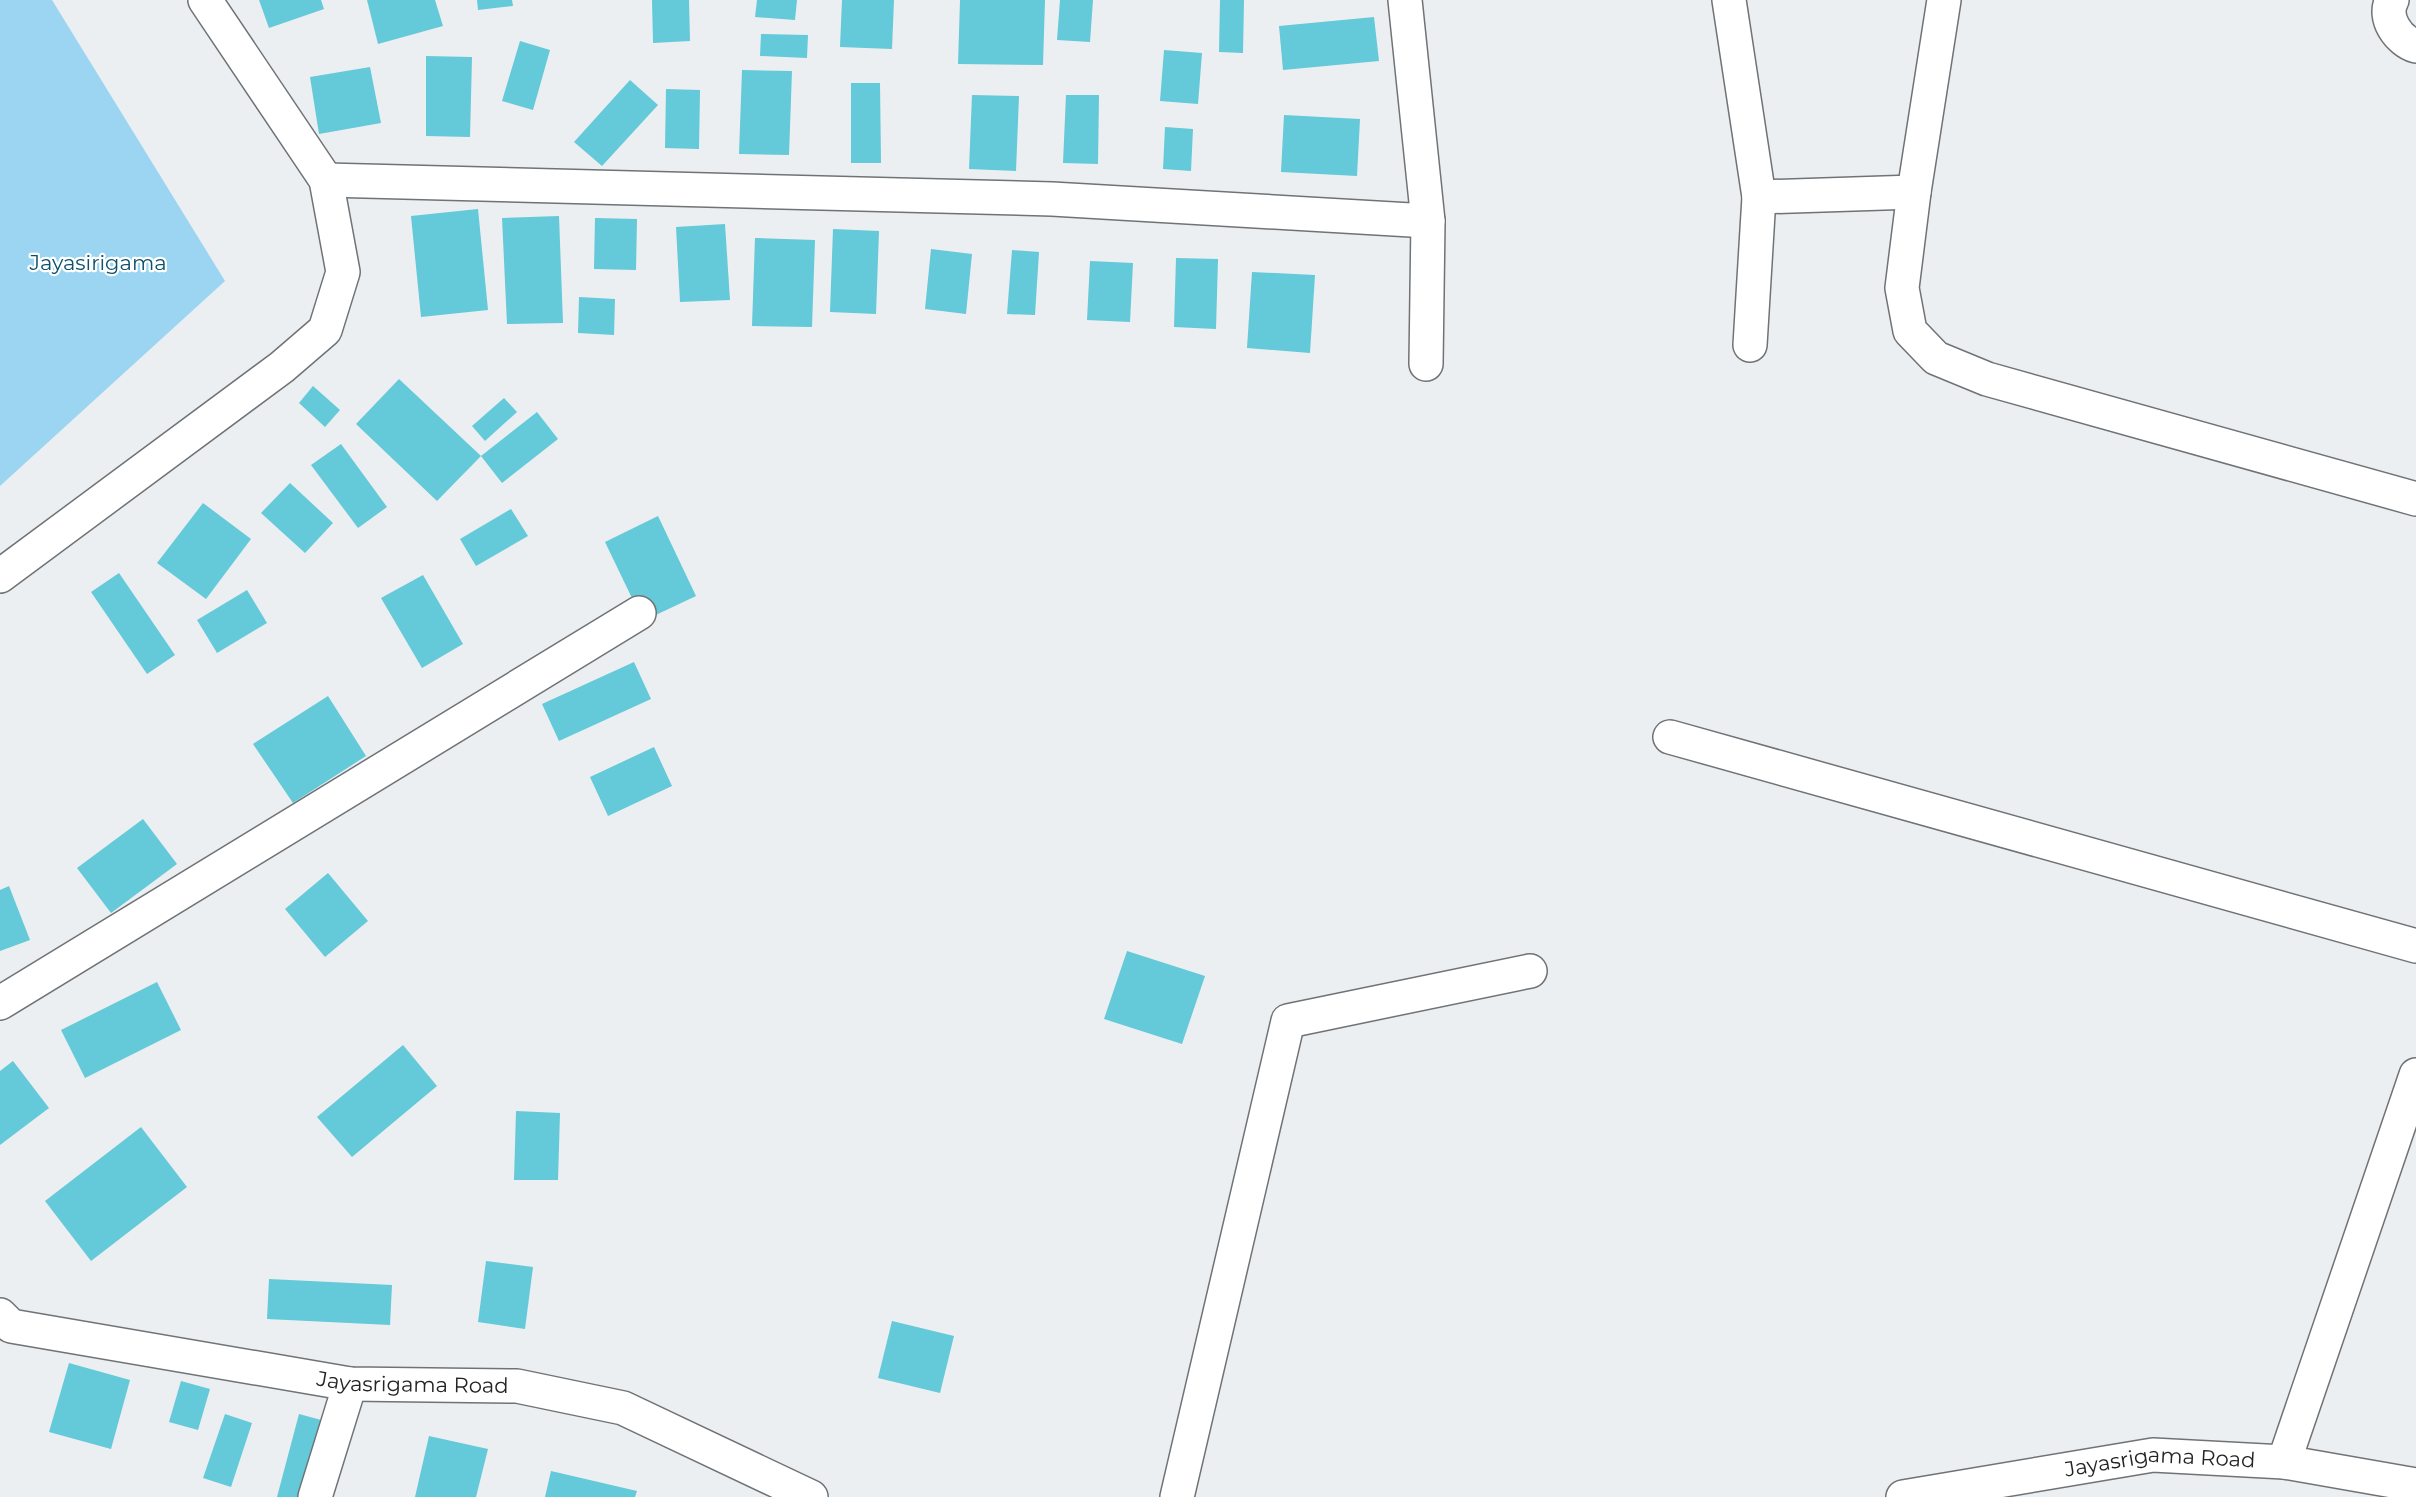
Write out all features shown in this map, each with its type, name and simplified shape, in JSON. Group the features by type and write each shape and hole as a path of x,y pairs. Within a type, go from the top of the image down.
{"street":[{"path":"0,576 282,368 325,330 343,272 326,180 205,0"},
{"path":"1405,0 1428,221 1426,364"},
{"path":"1729,0 1759,197 1750,345"},
{"path":"1944,0 1914,192 1902,288 1910,331 1936,358 1987,379 2416,499"},
{"path":"2392,0 2389,6 2392,27 2405,43 2416,46"},
{"path":"326,180 1052,199 1428,221"},
{"path":"1759,197 1914,192"},
{"path":"0,1003 639,613"},
{"path":"1670,737 2416,946"},
{"path":"1177,1497 1288,1021 1530,971"},
{"path":"2284,1462 2416,1075"},
{"name":"Jayasrigama Road","path":"0,1315 11,1326 350,1384 517,1386 623,1408 812,1497"},
{"path":"315,1497 350,1384"},
{"name":"Jayasrigama Road","path":"1903,1497 2153,1455 2284,1462 2416,1485"}],"green space":[{"name":"Jayasirigama","path":"0,0 52,0 225,281 0,486"}],"building":[{"path":"259,0 321,0 324,9 269,28"},
{"path":"367,0 435,0 443,26 378,44"},
{"path":"477,0 512,0 513,6 478,10"},
{"path":"652,0 689,0 690,41 653,43"},
{"path":"757,0 797,0 795,20 755,17"},
{"path":"842,0 894,0 892,49 840,47"},
{"path":"960,0 1045,0 1043,65 958,64"},
{"path":"1060,0 1093,0 1090,42 1057,40"},
{"path":"1220,0 1244,0 1243,53 1219,52"},
{"path":"1374,17 1379,61 1283,70 1279,26"},
{"path":"761,34 808,35 807,58 760,56"},
{"path":"520,41 550,50 533,110 502,101"},
{"path":"1164,50 1202,53 1198,104 1160,101"},
{"path":"426,56 472,57 470,137 426,136"},
{"path":"370,67 381,123 319,134 310,77"},
{"path":"742,70 792,71 789,155 739,154"},
{"path":"630,80 658,105 602,166 574,142"},
{"path":"851,83 880,83 881,163 851,163"},
{"path":"666,89 700,90 699,149 665,148"},
{"path":"972,95 1019,96 1016,171 969,169"},
{"path":"1066,95 1099,95 1098,164 1063,163"},
{"path":"1284,115 1360,119 1357,176 1281,172"},
{"path":"1165,127 1193,129 1191,171 1163,169"},
{"path":"478,209 488,310 421,317 411,216"},
{"path":"559,216 563,323 507,324 502,218"},
{"path":"595,218 637,219 636,270 594,269"},
{"path":"725,224 730,300 680,302 676,227"},
{"path":"833,229 879,231 876,314 830,312"},
{"path":"755,238 815,240 812,327 752,326"},
{"path":"931,249 972,254 966,314 925,309"},
{"path":"1012,250 1039,252 1035,315 1007,314"},
{"path":"1176,258 1218,259 1216,329 1174,327"},
{"path":"1090,261 1133,263 1130,322 1087,320"},
{"path":"1252,272 1315,275 1310,353 1247,348"},
{"path":"579,297 615,299 614,335 578,333"},
{"path":"399,379 481,456 437,501 356,424"},
{"path":"313,386 340,410 325,427 299,403"},
{"path":"504,398 517,412 485,441 472,426"},
{"path":"537,412 558,439 502,483 481,456"},
{"path":"341,444 387,507 358,528 311,465"},
{"path":"290,483 333,523 305,553 261,513"},
{"path":"203,503 251,539 206,599 157,563"},
{"path":"511,509 528,536 476,566 460,539"},
{"path":"658,516 696,596 643,621 605,542"},
{"path":"119,573 175,655 147,674 91,592"},
{"path":"423,575 463,644 422,668 381,598"},
{"path":"247,590 267,623 217,653 197,620"},
{"path":"634,662 651,699 559,741 542,704"},
{"path":"328,696 366,756 293,803 253,744"},
{"path":"654,747 672,786 608,816 590,777"},
{"path":"143,819 177,864 111,913 77,868"},
{"path":"328,873 368,921 325,957 285,909"},
{"path":"9,886 30,940 0,951 0,890"},
{"path":"1127,951 1205,976 1182,1044 1104,1019"},
{"path":"157,982 181,1030 85,1078 61,1030"},
{"path":"403,1045 437,1086 352,1157 317,1117"},
{"path":"13,1061 49,1108 0,1145 0,1071"},
{"path":"516,1111 560,1113 558,1180 514,1180"},
{"path":"141,1127 187,1187 91,1261 45,1201"},
{"path":"486,1261 533,1267 525,1329 478,1322"},
{"path":"269,1279 392,1285 390,1325 267,1319"},
{"path":"892,1321 954,1336 940,1393 878,1378"},
{"path":"69,1363 130,1380 111,1449 49,1432"},
{"path":"181,1381 210,1389 198,1430 169,1422"},
{"path":"225,1414 252,1423 231,1487 203,1478"},
{"path":"299,1414 336,1424 316,1497 277,1497"},
{"path":"429,1436 488,1449 476,1497 415,1497"},
{"path":"551,1471 637,1491 635,1497 545,1497"}]}
